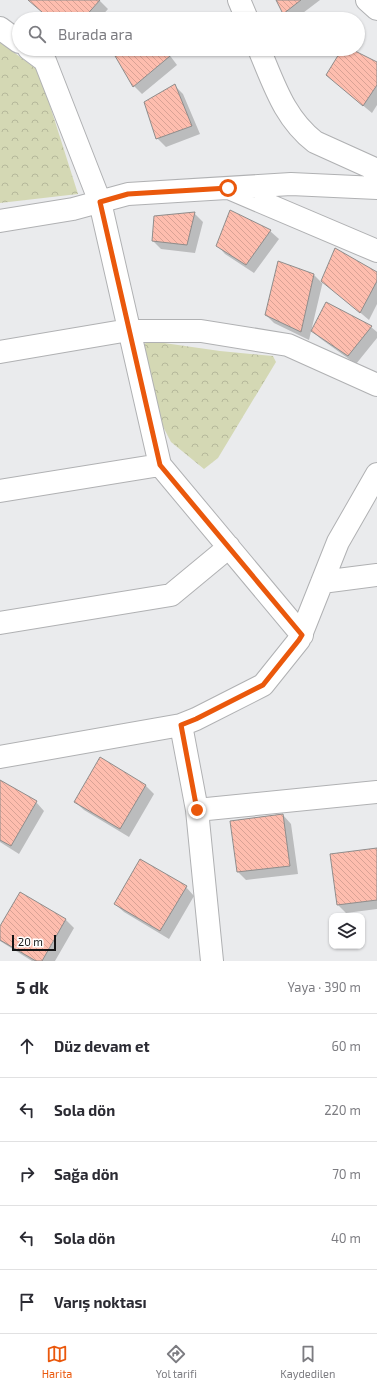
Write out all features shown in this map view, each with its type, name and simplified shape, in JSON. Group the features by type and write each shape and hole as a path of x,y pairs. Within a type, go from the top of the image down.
{"street":[{"path":"239,0 244,12"},
{"path":"367,0 377,9"},
{"path":"0,28 12,37"},
{"path":"38,56 45,61 100,202 160,465 302,635"},
{"path":"262,56 290,118 306,136 314,142 377,170"},
{"path":"0,221 73,209 128,194 290,184 377,188"},
{"path":"228,188 377,252"},
{"path":"0,352 130,332 201,331 288,345 377,385"},
{"path":"0,491 160,465"},
{"path":"0,757 181,725 263,685 302,635 338,542 377,474"},
{"path":"0,623 171,595 229,547"},
{"path":"322,582 377,575"},
{"path":"181,725 197,810 212,961"},
{"path":"197,810 377,792"}],"green space":[{"path":"0,42 12,51 12,56 19,56 39,71 78,194 0,203"},
{"path":"150,341 220,351 273,356 276,362 218,458 204,469 171,442 154,409 140,346"}],"building":[{"path":"28,0 100,0 89,12 42,12"},
{"path":"276,0 301,0 286,12 282,12"},
{"path":"115,56 170,56 133,87"},
{"path":"338,56 365,56 377,62 377,85 363,106 326,75"},
{"path":"175,84 192,126 156,139 144,102"},
{"path":"230,210 271,230 246,265 216,246"},
{"path":"195,212 187,245 152,241 154,216"},
{"path":"335,248 377,272 377,281 360,313 321,281"},
{"path":"278,261 314,274 301,332 265,315"},
{"path":"326,302 372,326 348,356 311,331"},
{"path":"100,757 146,785 120,829 74,802"},
{"path":"0,780 37,801 11,846 0,840"},
{"path":"283,814 290,866 237,872 230,821"},
{"path":"377,848 377,900 337,905 330,854"},
{"path":"140,859 187,886 160,931 114,904"},
{"path":"20,892 66,919 42,961 36,961 0,940 0,926"}],"route":[{"path":"197,810 181,725 263,685 302,635 160,465 100,202 128,194 228,188"}]}
